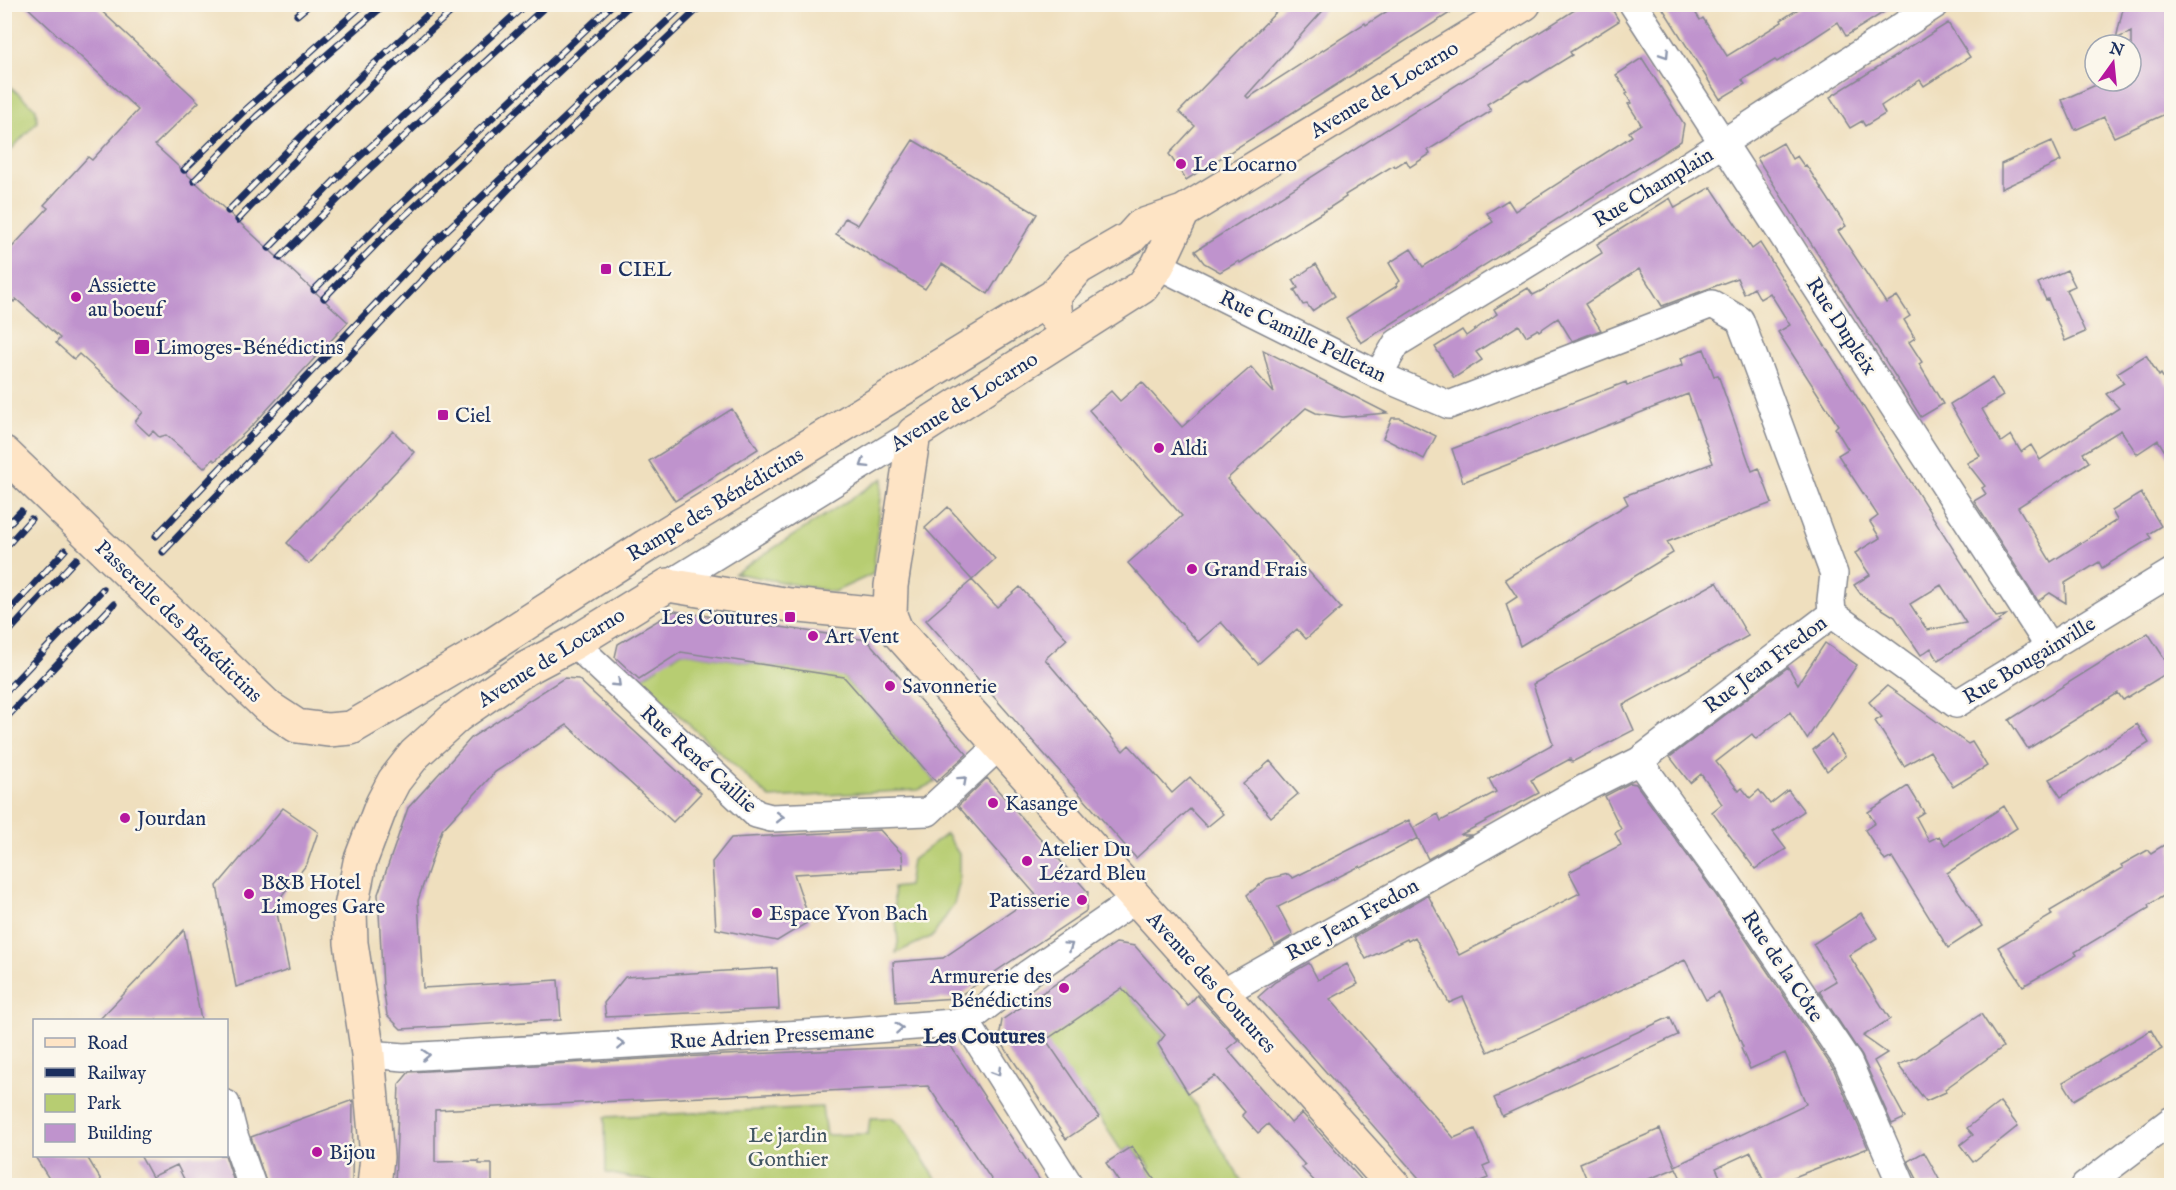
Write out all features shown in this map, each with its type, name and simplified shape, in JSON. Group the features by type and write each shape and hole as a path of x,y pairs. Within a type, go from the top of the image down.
{"street":[{"name":"Avenue de Locarno","path":"1130,238 1141,226 1183,212 1524,4"},
{"name":"Rue Dupleix","path":"1633,4 2050,648"},
{"name":"Rue Champlain","path":"1378,375 1397,343 1724,144 1936,4"},
{"name":"Avenue de Locarno","path":"374,1185 377,1157 368,1054 354,966 350,912 360,862 382,804 394,781 415,754 457,716 525,669 574,643 914,433 1142,287 1158,265 1183,212"},
{"path":"1130,238 1158,265"},
{"name":"Rampe des Bénédictins","path":"377,714 483,651 646,546 1054,296 1078,268 1130,238"},
{"name":"Rue Camille Pelletan","path":"1158,265 1378,375 1449,405"},
{"path":"1054,296 1057,320 1074,332"},
{"name":"Rue Jean Fredon","path":"1221,994 1585,788 1639,761 1832,614 1834,574 1740,320 1712,304 1449,405"},
{"path":"668,585 790,605 890,615 891,586 914,433"},
{"name":"Passerelle des Bénédictins","path":"4,453 238,680 282,717 297,726 340,730 351,728 377,714"},
{"name":"Rue Bougainville","path":"1832,614 1956,704 2172,572"},
{"name":"Avenue des Coutures","path":"890,615 896,630 1394,1185"},
{"name":"Rue René Caillie","path":"574,643 756,814 771,818 928,812 1000,745"},
{"name":"Rue de la Côte","path":"1639,761 1729,886 1848,1062 1902,1185"},
{"path":"1070,1185 966,1022 1029,973 1136,899"},
{"name":"Rue Adrien Pressemane","path":"368,1054 404,1057 837,1032 966,1022"},
{"path":"228,1112 252,1185"},
{"path":"2085,1185 2172,1120"}],"green space":[{"path":"5,82 36,109 37,122 5,156"},
{"path":"883,478 873,574 834,592 735,573"},
{"path":"682,652 783,668 839,672 936,782 918,790 770,798 639,679 659,667 657,663 670,654 673,658"},
{"path":"946,834 959,854 959,884 954,904 933,936 896,953 898,942 893,888 908,886 912,860"},
{"path":"1120,985 1164,1036 1158,1044 1244,1185 1158,1185 1147,1169 1150,1167 1144,1157 1141,1159 1132,1146 1122,1152 1084,1093 1080,1095 1037,1041 1065,1026 1089,1006 1092,1009 1103,1002 1101,998"},
{"name":"Le jardin Gonthier","path":"822,1107 826,1135 868,1134 870,1118 891,1118 901,1125 940,1185 675,1186 606,1173 605,1117"}],"building":[{"name":"Limoges-Bénédictins","path":"24,4 94,4 199,102 155,145 348,322 252,426 215,461 213,459 204,468 166,435 159,437 153,431 149,435 135,422 143,412 79,354 74,359 56,343 60,338 16,299 14,302 4,291 4,256 48,208 44,205 88,157 92,160 138,110"},
{"path":"1284,4 1329,4 1246,96 1248,98 1398,4 1464,4 1186,180 1169,154 1195,126 1179,112"},
{"path":"1584,4 1609,4 1619,21 1570,52 1572,55 1487,104 1491,111 1428,150 1430,154 1410,167 1406,160 1395,167 1394,165 1240,263 1239,261 1220,272 1204,263 1195,251"},
{"path":"1660,4 1690,4 1700,20 1703,18 1727,56 1782,22 1781,20 1806,4 1897,4 1846,36 1838,22 1777,62 1775,60 1742,80 1745,84 1720,99"},
{"path":"2124,4 2172,4 2172,111 2114,137 2104,117 2075,130 2062,100 2083,91 2083,93 2143,93 2143,33 2117,33"},
{"path":"1948,23 1970,57 1924,86 1920,80 1881,106 1885,114 1865,126 1862,121 1850,128 1830,97"},
{"path":"1642,58 1684,124 1681,141 1361,343 1346,318 1397,286 1396,284 1400,281 1389,263 1411,249 1423,267 1493,222 1487,213 1508,200 1515,211 1632,136 1629,132 1641,124 1628,104 1631,103 1626,94 1628,93 1616,75"},
{"path":"913,140 1037,214 988,294 942,264 925,289 836,234 845,218 858,225"},
{"path":"2052,141 2061,161 2001,189 2001,164"},
{"path":"1783,143 1792,159 1797,156 1804,166 1806,165 1846,226 1838,231 1886,303 1897,296 1910,316 1904,320 1915,338 1909,342 1922,362 1919,364 1943,404 1921,417 1757,158"},
{"path":"1711,187 1752,249 1760,243 1996,617 2006,615 2000,622 1938,660 1931,648 1921,655 1895,617 1862,596 1854,585 1870,575 1855,553 1880,538 1870,522 1878,516 1838,455 1848,449 1835,428 1838,425 1778,332 1790,325 1770,293 1760,299 1754,288 1744,294 1737,278 1662,306 1639,269 1585,304 1601,330 1572,341 1558,318 1539,331 1538,329 1526,336 1519,325 1476,352 1482,360 1454,378 1435,347 1462,330 1466,336 1497,314 1494,309 1528,288 1533,295 1602,253 1597,244 1670,198 1675,208","holes":["1941,585 1966,623 1927,630 1910,604"]},
{"path":"1316,264 1335,296 1312,311 1307,304 1303,305 1294,290 1298,288 1293,280"},
{"path":"2067,270 2075,286 2066,290 2085,332 2065,341 2048,299 2046,300 2038,283"},
{"path":"1704,349 1714,376 1718,375 1752,471 1759,468 1772,503 1667,542 1673,553 1520,646 1506,604 1517,597 1505,579 1628,504 1624,496 1713,463 1688,394 1463,482 1452,449 1626,382 1627,386 1683,365 1681,358"},
{"path":"1263,350 1387,413 1343,417 1316,413 1306,408 1227,479 1341,608 1306,639 1297,629 1258,664 1221,622 1198,642 1128,563 1182,516 1089,410 1111,391 1120,401 1142,382 1182,427 1251,367 1274,393"},
{"path":"2146,355 2172,392 2172,463 2158,440 2137,454 2121,430 2083,453 2089,462 2018,507 2051,562 2117,520 2112,511 2141,493 2161,526 2148,534 2151,538 2102,568 2099,562 2065,583 2066,603 2050,593 2038,601 1974,501 1986,494 1982,488 1985,486 1967,463 1980,456 1950,404 1992,378 2003,396 1982,409 2001,442 2011,435 2021,452 2031,445 2040,460 2119,408 2106,394 2124,383 2117,373"},
{"path":"732,409 758,449 675,501 649,461"},
{"path":"1392,418 1400,418 1436,436 1424,459 1383,438"},
{"path":"393,431 414,452 309,564 287,543"},
{"path":"948,507 995,559 972,580 925,528"},
{"path":"972,580 997,607 1020,587 1067,639 1045,659 1123,751 1129,745 1172,793 1190,777 1223,814 1207,827 1190,809 1136,858 926,620"},
{"path":"1717,582 1748,636 1623,705 1634,730 1572,762 1570,759 1531,780 1539,793 1460,835 1471,835 1428,859 1413,828 1438,814 1441,821 1496,792 1489,779 1553,744 1533,684"},
{"path":"674,611 867,640 967,754 936,782 844,677 681,652 639,679 615,657 618,644"},
{"path":"2148,633 2172,670 2123,700 2118,693 2028,749 2009,720"},
{"path":"1825,643 1857,665 1807,739 1790,712 1756,739 1752,734 1716,762 1739,791 1742,788 1750,798 1759,790 1770,804 1788,790 1804,811 1773,832 1786,849 1755,869 1712,812 1722,804 1701,774 1690,783 1670,757 1788,667 1798,684"},
{"path":"564,678 578,679 701,793 673,822 567,725 495,772 442,830 418,900 423,988 558,980 561,1020 401,1029 387,1015 383,987 378,894 408,808 472,737"},
{"path":"1887,686 1968,744 1972,742 1987,766 1953,787 1930,751 1904,766 1875,721 1882,717 1869,702"},
{"path":"2137,724 2149,743 2061,797 2049,779 2078,764"},
{"path":"1831,735 1845,756 1827,771 1813,750"},
{"path":"1270,761 1298,794 1271,817 1243,784"},
{"path":"987,778 1088,892 1086,911 956,998 896,1002 893,962 943,958 1036,895 958,806"},
{"path":"1630,783 1636,784 1716,895 1834,1070 1868,1148 1774,1185 1766,1185 1751,1152 1716,1168 1724,1185 1684,1185 1676,1168 1634,1185 1589,1185 1580,1163 1660,1129 1675,1166 1806,1104 1785,1053 1750,1069 1719,992 1706,1000 1685,960 1488,1052 1463,997 1449,1003 1415,937 1366,959 1354,937 1428,895 1459,955 1580,893 1569,872 1621,845 1615,833 1621,829 1605,796"},
{"path":"1908,786 1924,812 1916,817 1929,841 1939,836 1945,845 2004,806 2017,828 1947,873 1982,926 1948,948 1892,857 1885,861 1865,830 1875,823 1868,812"},
{"path":"283,808 318,832 307,864 275,904 289,970 236,987 217,886"},
{"path":"1409,820 1418,838 1278,907 1293,935 1275,946 1247,895 1267,879 1288,874 1293,878"},
{"path":"880,830 902,854 903,868 794,874 810,921 777,941 716,929 712,862 731,838"},
{"path":"2172,840 2172,891 2148,905 2149,908 2075,952 2077,955 2023,986 1998,947 2052,915 2050,911 2123,868 2121,865 2148,850 2151,853"},
{"path":"1861,913 1877,938 1849,955 1890,1019 1863,1036 1887,1053 1874,1061 1905,1118 1892,1124 1862,1056 1819,991 1836,981 1813,944"},
{"path":"184,930 201,1019 100,1019"},
{"path":"1116,943 1135,946 1188,1006 1197,995 1238,1040 1227,1049 1291,1123 1302,1113 1366,1185 1318,1185 1302,1168 1305,1165 1268,1124 1258,1133 1242,1115 1245,1112 1215,1076 1188,1093 1158,1044 1165,1035 1122,988 1046,1040 1099,1117 1066,1139 999,1039 1002,1020"},
{"path":"1309,963 1318,980 1347,964 1358,984 1330,999 1454,1138 1475,1129 1490,1163 1483,1166 1488,1178 1471,1185 1425,1185 1258,997 1275,982"},
{"path":"777,968 779,1009 606,1017 604,1003 625,977"},
{"path":"1981,1014 2003,1047 1945,1089 1946,1092 1926,1101 1898,1065 1915,1058"},
{"path":"1670,1017 1678,1035 1502,1116 1494,1098"},
{"path":"2151,1030 2162,1049 2074,1100 2063,1082"},
{"path":"950,1045 1043,1185 995,1185 928,1086 435,1110 435,1162 479,1161 479,1164 492,1164 492,1185 395,1185 399,1084 409,1072"},
{"path":"353,1100 352,1185 267,1185 251,1137"},
{"path":"2000,1102 2018,1126 1973,1162 1960,1145 1973,1135 1967,1128"},
{"path":"1132,1146 1158,1185 1121,1185 1106,1163"},
{"path":"1924,1152 1942,1185 1920,1185 1908,1161"},
{"path":"35,1157 87,1157 104,1185 53,1185"},
{"path":"141,1157 226,1157 235,1185 187,1185 177,1165 152,1177"}],"railway":[{"path":"297,15 310,4"},
{"path":"184,170 242,113 364,4"},
{"path":"194,181 257,116 385,4"},
{"path":"228,211 364,73 439,4"},
{"path":"238,220 346,110 460,4"},
{"path":"269,248 344,171 526,4"},
{"path":"280,258 355,182 548,4"},
{"path":"314,290 391,213 613,4"},
{"path":"324,298 394,226 631,4"},
{"path":"156,536 430,246 685,4"},
{"path":"163,552 519,178 703,4"},
{"path":"4,529 21,511"},
{"path":"4,549 31,519"},
{"path":"4,617 65,550"},
{"path":"4,637 76,559"},
{"path":"4,693 103,589"},
{"path":"4,720 114,604"}],"place":[{"name":"Le Locarno","path":"1181,164"},
{"name":"CIEL","path":"606,269"},
{"name":"Assiette au boeuf","path":"76,297"},
{"name":"Limoges-Bénédictins","path":"142,347"},
{"name":"Ciel","path":"443,415"},
{"name":"Aldi","path":"1159,448"},
{"name":"Grand Frais","path":"1192,569"},
{"name":"Les Coutures","path":"790,617"},
{"name":"Art Vent","path":"813,636"},
{"name":"Savonnerie","path":"890,686"},
{"name":"Kasange","path":"993,803"},
{"name":"Jourdan","path":"125,818"},
{"name":"Atelier Du Lézard Bleu","path":"1027,861"},
{"name":"B&B Hotel Limoges Gare","path":"249,894"},
{"name":"Patisserie","path":"1082,900"},
{"name":"Espace Yvon Bach","path":"757,913"},
{"name":"Armurerie des Bénédictins","path":"1064,988"},
{"name":"Bijou","path":"317,1152"}],"district":[{"name":"Les Coutures","path":"984,1035"}]}
